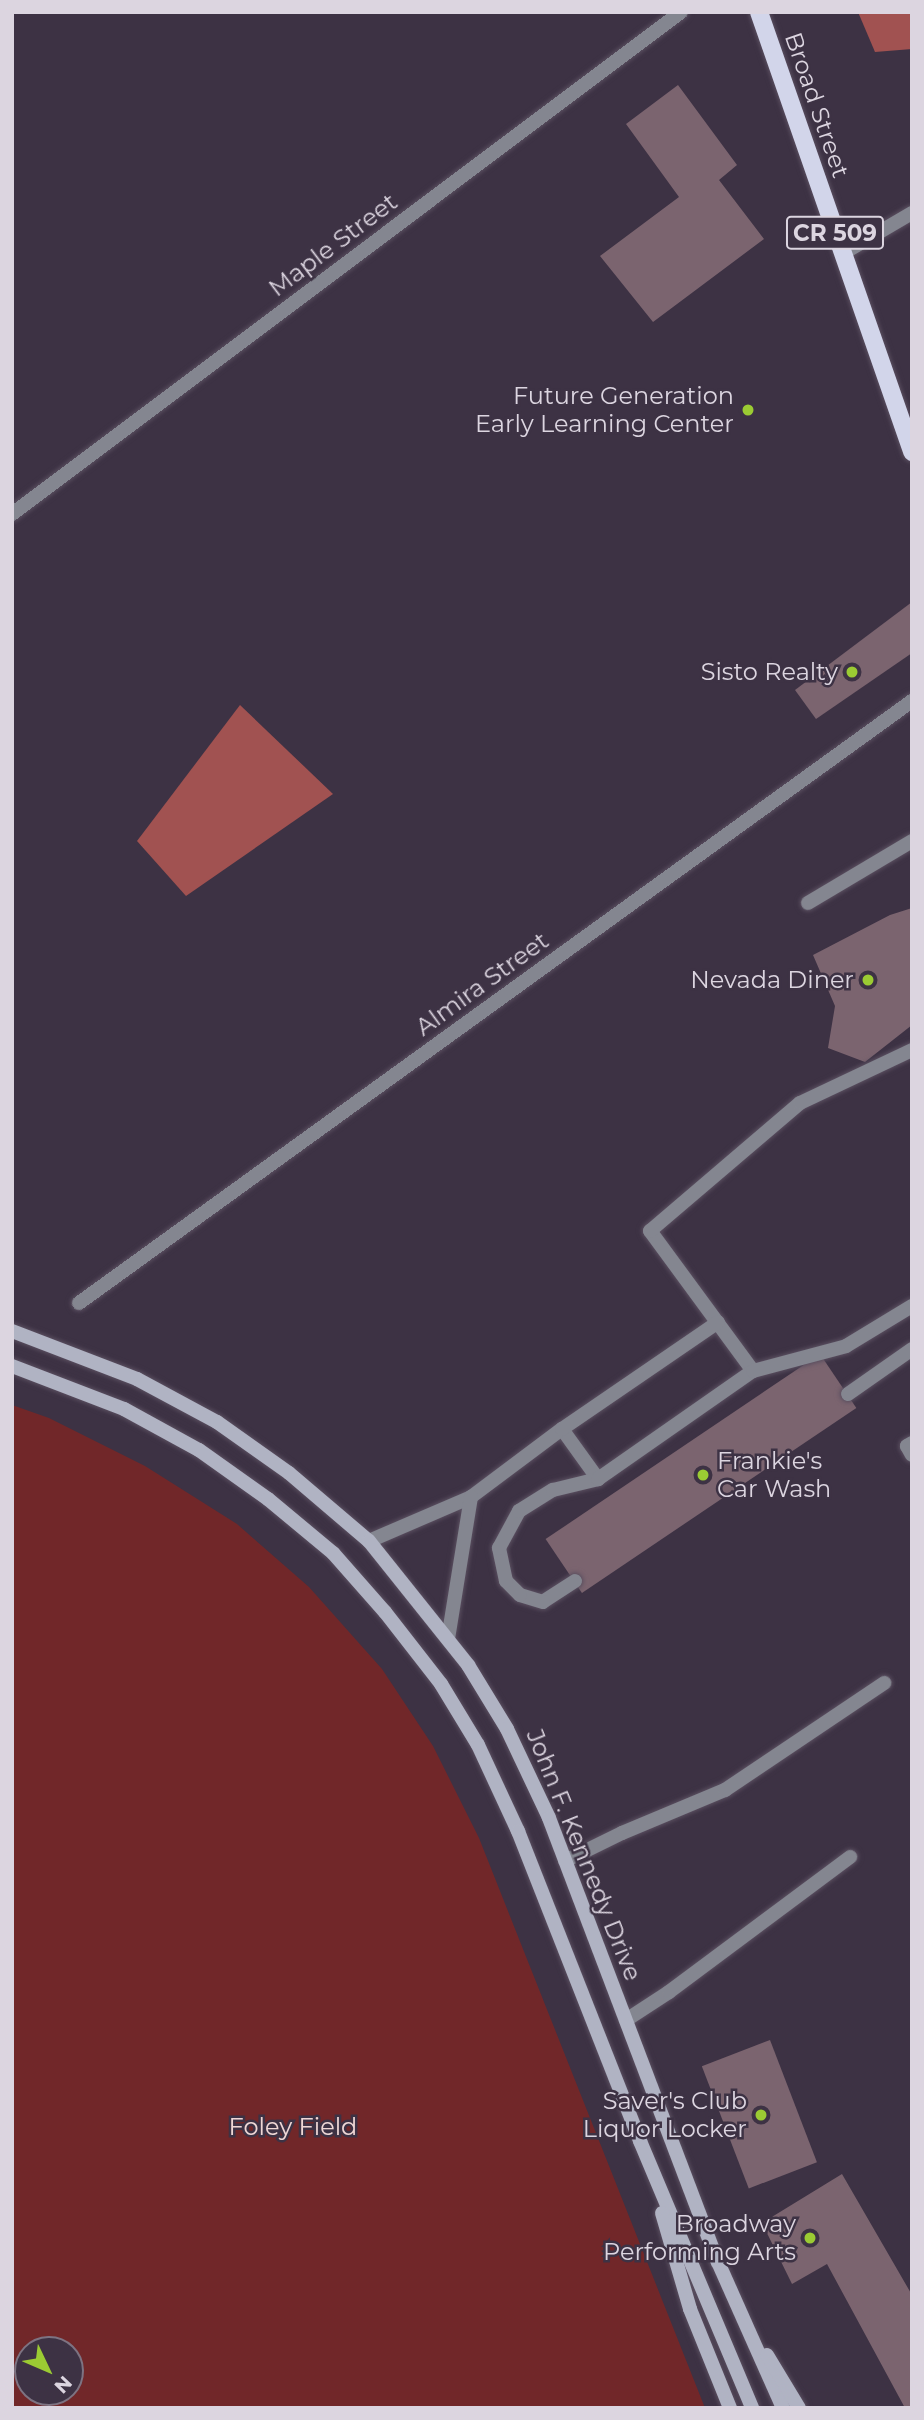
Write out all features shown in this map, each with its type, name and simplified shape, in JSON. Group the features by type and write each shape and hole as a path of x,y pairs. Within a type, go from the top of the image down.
{"main road":[{"name":"Broad Street","path":"759,12 912,452"},
{"name":"John F. Kennedy Drive","path":"12,1331 137,1379 217,1422 289,1473 369,1541 448,1639 507,1729 549,1818 718,2262 783,2408"},
{"path":"12,1366 124,1409 199,1450 268,1499 333,1553 386,1612 441,1684 478,1745 518,1831 640,2141 752,2408"},
{"path":"640,2141 690,2309 730,2408"},
{"path":"718,2262 799,2408"}],"street":[{"name":"Maple Street","path":"12,513 681,12"},
{"path":"842,254 912,213"},
{"name":"Almira Street","path":"79,1303 912,701"},
{"path":"808,904 912,842"},
{"path":"752,1371 650,1231 800,1103 912,1050"},
{"path":"575,1581 543,1602 520,1595 506,1581 499,1548 519,1511 553,1490 598,1479 752,1371 846,1346 912,1306"},
{"path":"369,1541 471,1497 562,1429 718,1322"},
{"path":"848,1394 912,1349"},
{"path":"562,1429 598,1479"},
{"path":"912,1443 907,1446 912,1455"},
{"path":"448,1639 471,1497"},
{"path":"565,1861 622,1833 725,1790 884,1683"},
{"path":"626,2020 669,1992 850,1857"}],"green space":[{"name":"Foley Field","path":"12,1405 49,1418 145,1466 237,1524 309,1587 382,1669 433,1746 479,1838 705,2408 12,2408"}],"shaded area":[{"path":"858,12 912,12 912,49 875,52"},
{"path":"240,705 333,794 186,896 137,841"}],"building":[{"path":"678,85 737,165 719,180 764,239 653,322 600,256 679,197 626,124"},
{"name":"Sisto Realty","path":"912,602 912,653 816,719 795,690"},
{"name":"Nevada Diner","path":"912,908 912,1025 865,1062 828,1048 835,1006 813,955 890,915"},
{"name":"Frankie's Car Wash","path":"820,1354 856,1408 582,1593 546,1539"},
{"name":"Saver's Club Liquor Locker","path":"770,2040 817,2162 749,2188 702,2066"},
{"path":"842,2174 912,2295 912,2408 905,2408 827,2264 792,2284 762,2223"}],"place":[{"name":"Future Generation Early Learning Center","path":"748,410"},
{"name":"Sisto Realty","path":"852,672"},
{"name":"Nevada Diner","path":"868,980"},
{"name":"Frankie's Car Wash","path":"703,1475"},
{"name":"Saver's Club Liquor Locker","path":"761,2115"},
{"name":"Broadway Performing Arts","path":"810,2238"}]}
